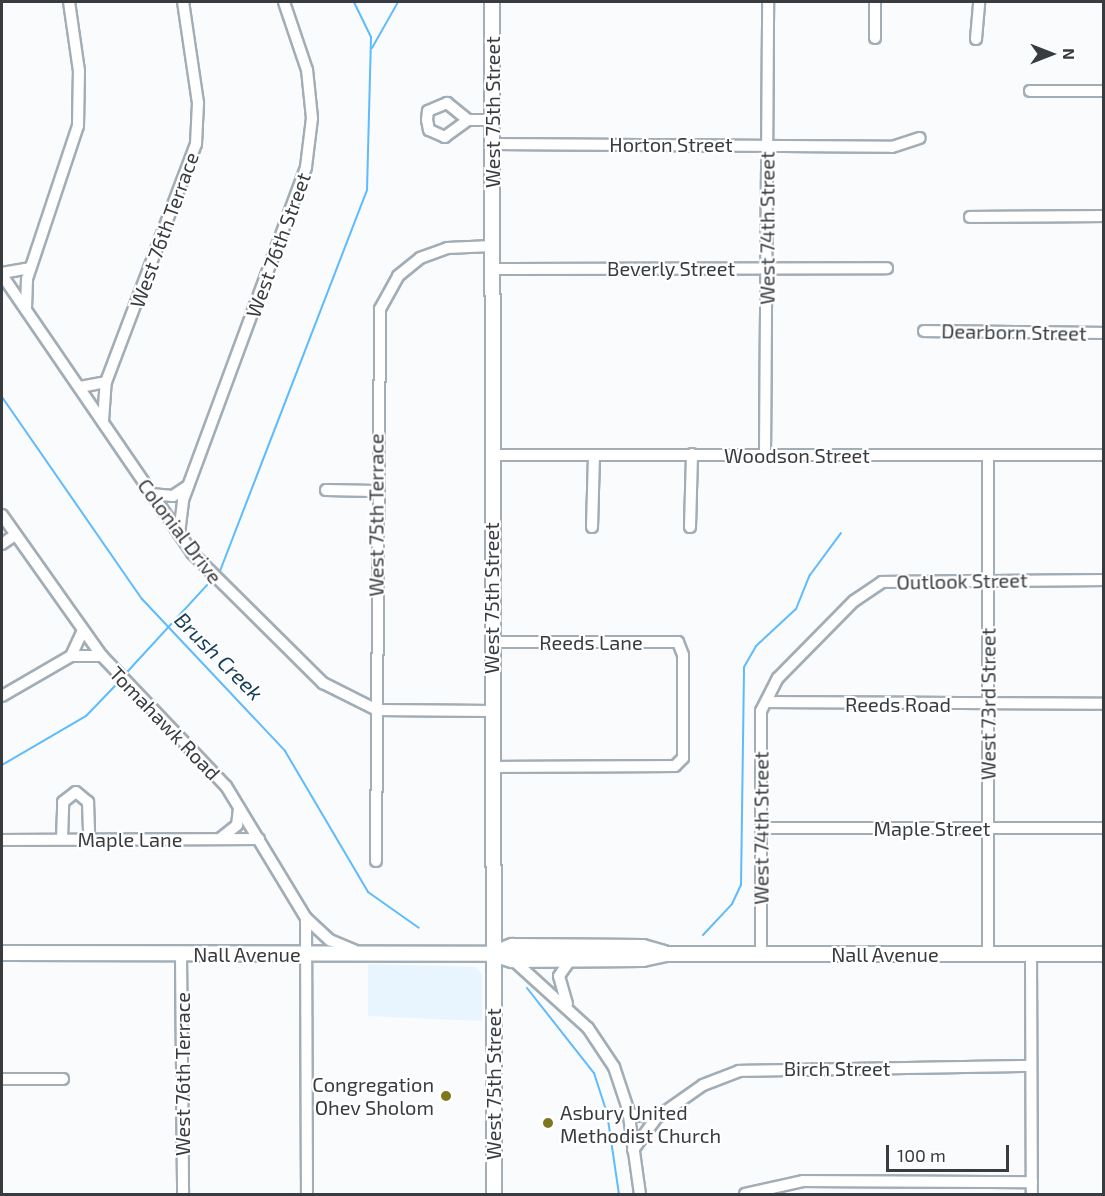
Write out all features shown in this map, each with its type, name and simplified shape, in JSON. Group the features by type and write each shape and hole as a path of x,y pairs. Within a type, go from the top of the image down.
{"main road":[{"name":"West 75th Street","path":"492,2 491,767 494,1194"},
{"name":"Nall Avenue","path":"492,954 512,946 643,947 666,954"},
{"name":"Nall Avenue","path":"2,953 492,954 512,960 570,960 666,954 1104,954"}],"street":[{"path":"26,308 30,268 68,168 78,126 79,71 69,2"},
{"name":"West 76th Terrace","path":"103,421 106,382 196,144 198,103 183,2"},
{"name":"West 76th Street","path":"180,537 178,520 189,483 306,167 312,118 307,70 284,2"},
{"name":"West 74th Street","path":"765,454 768,2"},
{"path":"875,2 875,38"},
{"path":"976,39 979,2"},
{"path":"1030,91 1104,91"},
{"path":"468,120 492,120"},
{"name":"Horton Street","path":"492,144 892,147 920,138"},
{"path":"970,217 1104,216"},
{"name":"West 75th Terrace","path":"376,861 377,331 384,299 405,269 426,255 492,246"},
{"path":"2,274 30,268"},
{"name":"Beverly Street","path":"491,270 887,268"},
{"name":"Colonial Drive","path":"2,274 180,537 232,598 323,683 377,710 491,711"},
{"name":"Dearborn Street","path":"924,331 1104,333"},
{"path":"80,387 106,382"},
{"path":"690,527 692,454"},
{"name":"Woodson Street","path":"491,455 1104,454"},
{"path":"592,527 594,455"},
{"name":"West 73rd Street","path":"988,455 988,954"},
{"path":"151,494 176,495 189,483"},
{"path":"326,490 375,491"},
{"name":"Tomahawk Road","path":"2,515 82,632 102,656 207,762 259,839 306,918 338,945 366,954"},
{"path":"2,544 15,535"},
{"name":"Outlook Street","path":"766,702 777,678 869,588 895,581 1104,580"},
{"path":"72,656 82,632"},
{"name":"Reeds Lane","path":"491,642 678,642 683,655 680,761 675,766 491,767"},
{"path":"2,696 72,656 102,656"},
{"name":"West 74th Street","path":"760,955 760,828 766,702"},
{"name":"Reeds Road","path":"766,702 1104,704"},
{"path":"62,839 63,802 76,792 88,802 89,838"},
{"path":"218,839 237,825 238,807"},
{"name":"Maple Street","path":"760,828 1104,828"},
{"name":"Maple Lane","path":"2,840 259,839"},
{"path":"306,918 307,1194"},
{"name":"West 76th Terrace","path":"182,954 183,1194"},
{"path":"1031,954 1032,1194"},
{"path":"512,960 568,1007 603,1048 628,1114 640,1194"},
{"path":"568,1007 559,976 570,960"},
{"name":"Birch Street","path":"633,1150 656,1118 715,1079 752,1069 1031,1066"},
{"path":"2,1079 63,1079"},
{"path":"628,1114 656,1118"},
{"path":"745,1194 803,1181 1032,1182"}],"shaded area":[{"path":"368,964 475,967 482,974 482,1021 368,1016"}],"waterway":[{"path":"220,571 367,190 371,37 354,2"},
{"path":"372,48 398,2"},
{"name":"Brush Creek","path":"2,397 142,599 285,751 368,892 419,928"},
{"path":"703,935 732,904 741,885 744,667 756,646 796,609 810,575 841,533"},
{"name":"Brush Creek","path":"128,671 207,585"},
{"path":"2,765 86,716 115,686"},
{"name":"Brush Creek","path":"527,988 594,1073 607,1113 619,1194"}],"place":[{"name":"Congregation Ohev Sholom","path":"446,1096"},
{"name":"Asbury United Methodist Church","path":"548,1123"}]}
